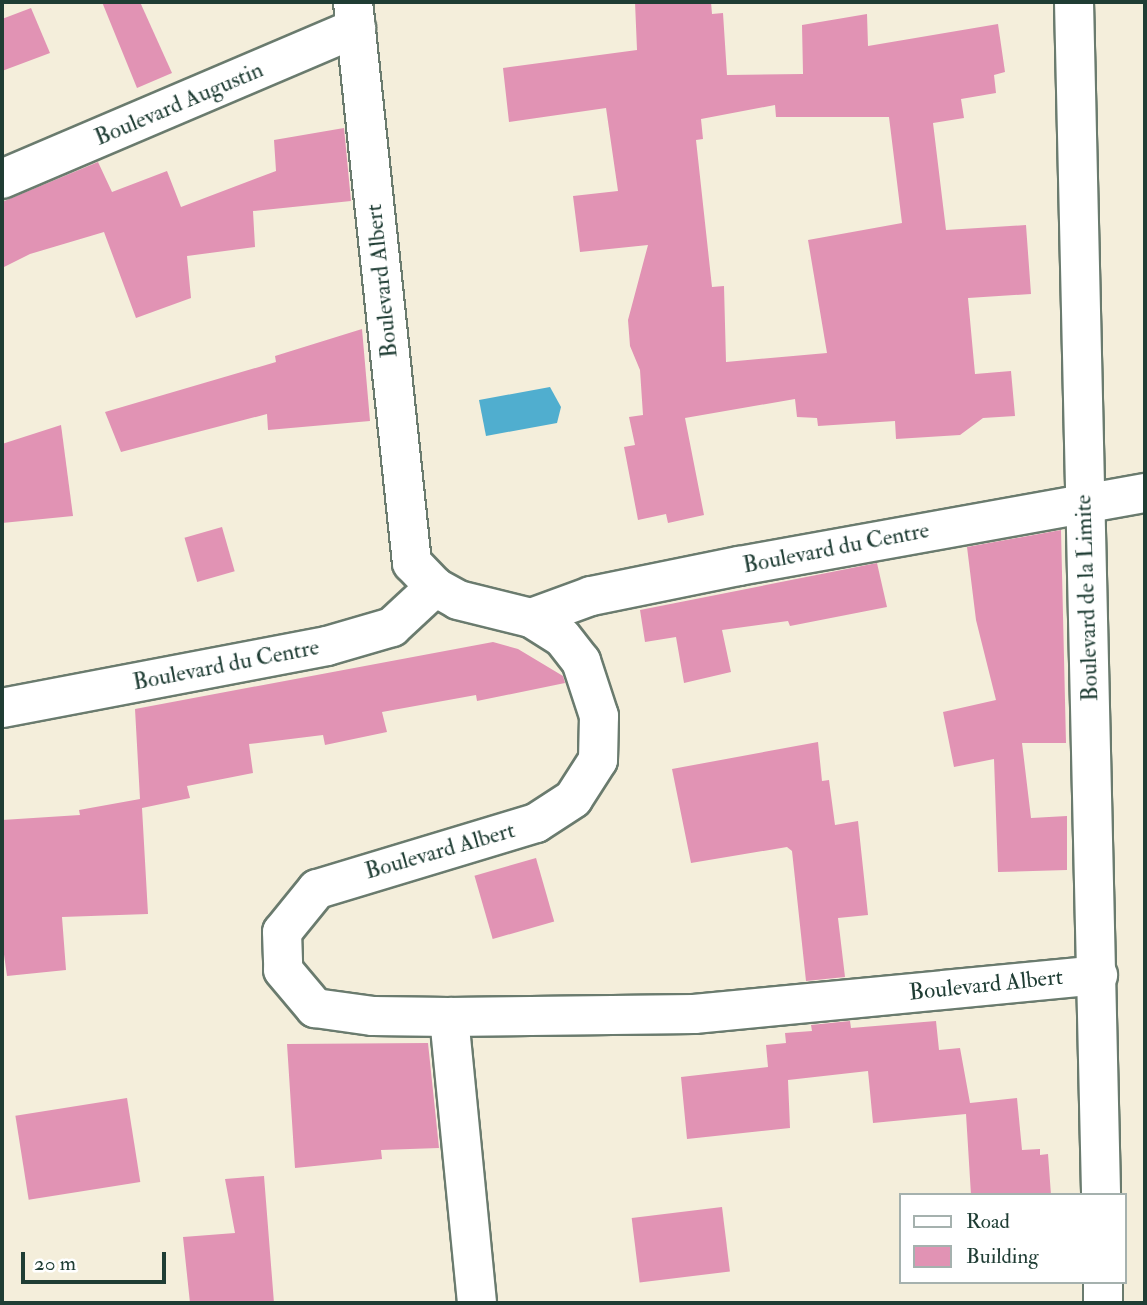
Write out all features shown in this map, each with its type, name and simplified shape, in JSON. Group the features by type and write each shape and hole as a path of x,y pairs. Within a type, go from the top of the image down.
{"street":[{"name":"Boulevard de la Limite","path":"1074,2 1101,1193"},
{"name":"Boulevard Augustin","path":"2,179 354,15"},
{"name":"Boulevard Albert","path":"354,15 412,564 435,587 458,600 531,618 562,637 581,661 599,716 598,760 573,799 536,823 317,889 282,932 283,970 315,1008 373,1016 449,1017 694,1014 1098,975"},
{"name":"Boulevard du Centre","path":"531,618 591,596 1084,502 1145,493"},
{"name":"Boulevard du Centre","path":"2,708 327,646 392,627 435,587"},
{"path":"449,1017 477,1303"},
{"path":"1102,1284 1103,1303"}],"water":[{"path":"550,387 561,407 557,423 486,436 479,400"}],"building":[{"path":"102,2 140,2 172,73 137,88"},
{"path":"635,2 711,2 712,14 723,13 727,75 803,74 802,25 867,14 868,46 998,24 1005,72 994,75 996,93 961,99 964,118 933,123 946,230 1026,225 1031,294 968,298 975,374 1011,371 1015,416 983,418 960,435 896,439 895,421 818,426 817,418 797,417 795,399 685,418 704,515 668,523 666,514 638,520 624,447 635,445 629,417 643,415 640,370 630,346 628,320 648,245 580,252 573,196 618,191 606,108 509,122 503,68 637,50","holes":["775,105 776,117 889,117 902,223 808,240 827,353 726,362 724,286 712,287 696,140 703,139 701,119"]},
{"path":"31,8 50,53 2,71 2,19"},
{"path":"344,128 351,201 253,211 255,247 187,256 191,298 136,318 104,232 30,254 2,268 2,202 98,162 112,192 167,171 181,207 276,171 274,140"},
{"path":"362,329 370,421 268,430 267,414 121,452 105,412 276,362 275,356"},
{"path":"61,425 73,516 2,523 2,444"},
{"path":"222,527 235,571 197,582 185,538"},
{"path":"1061,530 1066,743 1022,743 1031,818 1067,816 1067,870 998,872 994,759 954,767 943,712 996,700 976,620 967,547"},
{"path":"877,563 887,607 790,626 788,621 722,630 731,672 684,683 676,637 645,642 640,610"},
{"path":"493,642 518,649 563,676 565,683 477,701 476,695 382,712 387,732 325,745 323,735 249,744 253,773 187,786 190,798 142,808 148,914 62,917 66,970 7,976 2,940 2,820 80,815 79,810 140,799 135,709"},
{"path":"818,742 822,781 829,780 835,825 858,821 868,915 838,918 845,977 806,981 792,851 787,847 691,863 672,769"},
{"path":"536,858 554,921 493,939 474,876"},
{"path":"850,1021 851,1028 936,1021 939,1050 960,1048 970,1103 1017,1098 1022,1150 1040,1149 1040,1155 1048,1154 1051,1193 971,1193 966,1114 873,1123 868,1071 788,1080 790,1128 687,1139 681,1077 768,1067 766,1045 786,1043 785,1033 812,1031 811,1025"},
{"path":"428,1043 439,1148 381,1150 382,1159 295,1168 287,1044"},
{"path":"127,1098 140,1182 29,1200 15,1116"},
{"path":"264,1176 274,1303 190,1303 183,1237 235,1233 225,1179"},
{"path":"722,1207 730,1272 640,1283 632,1218"}]}
